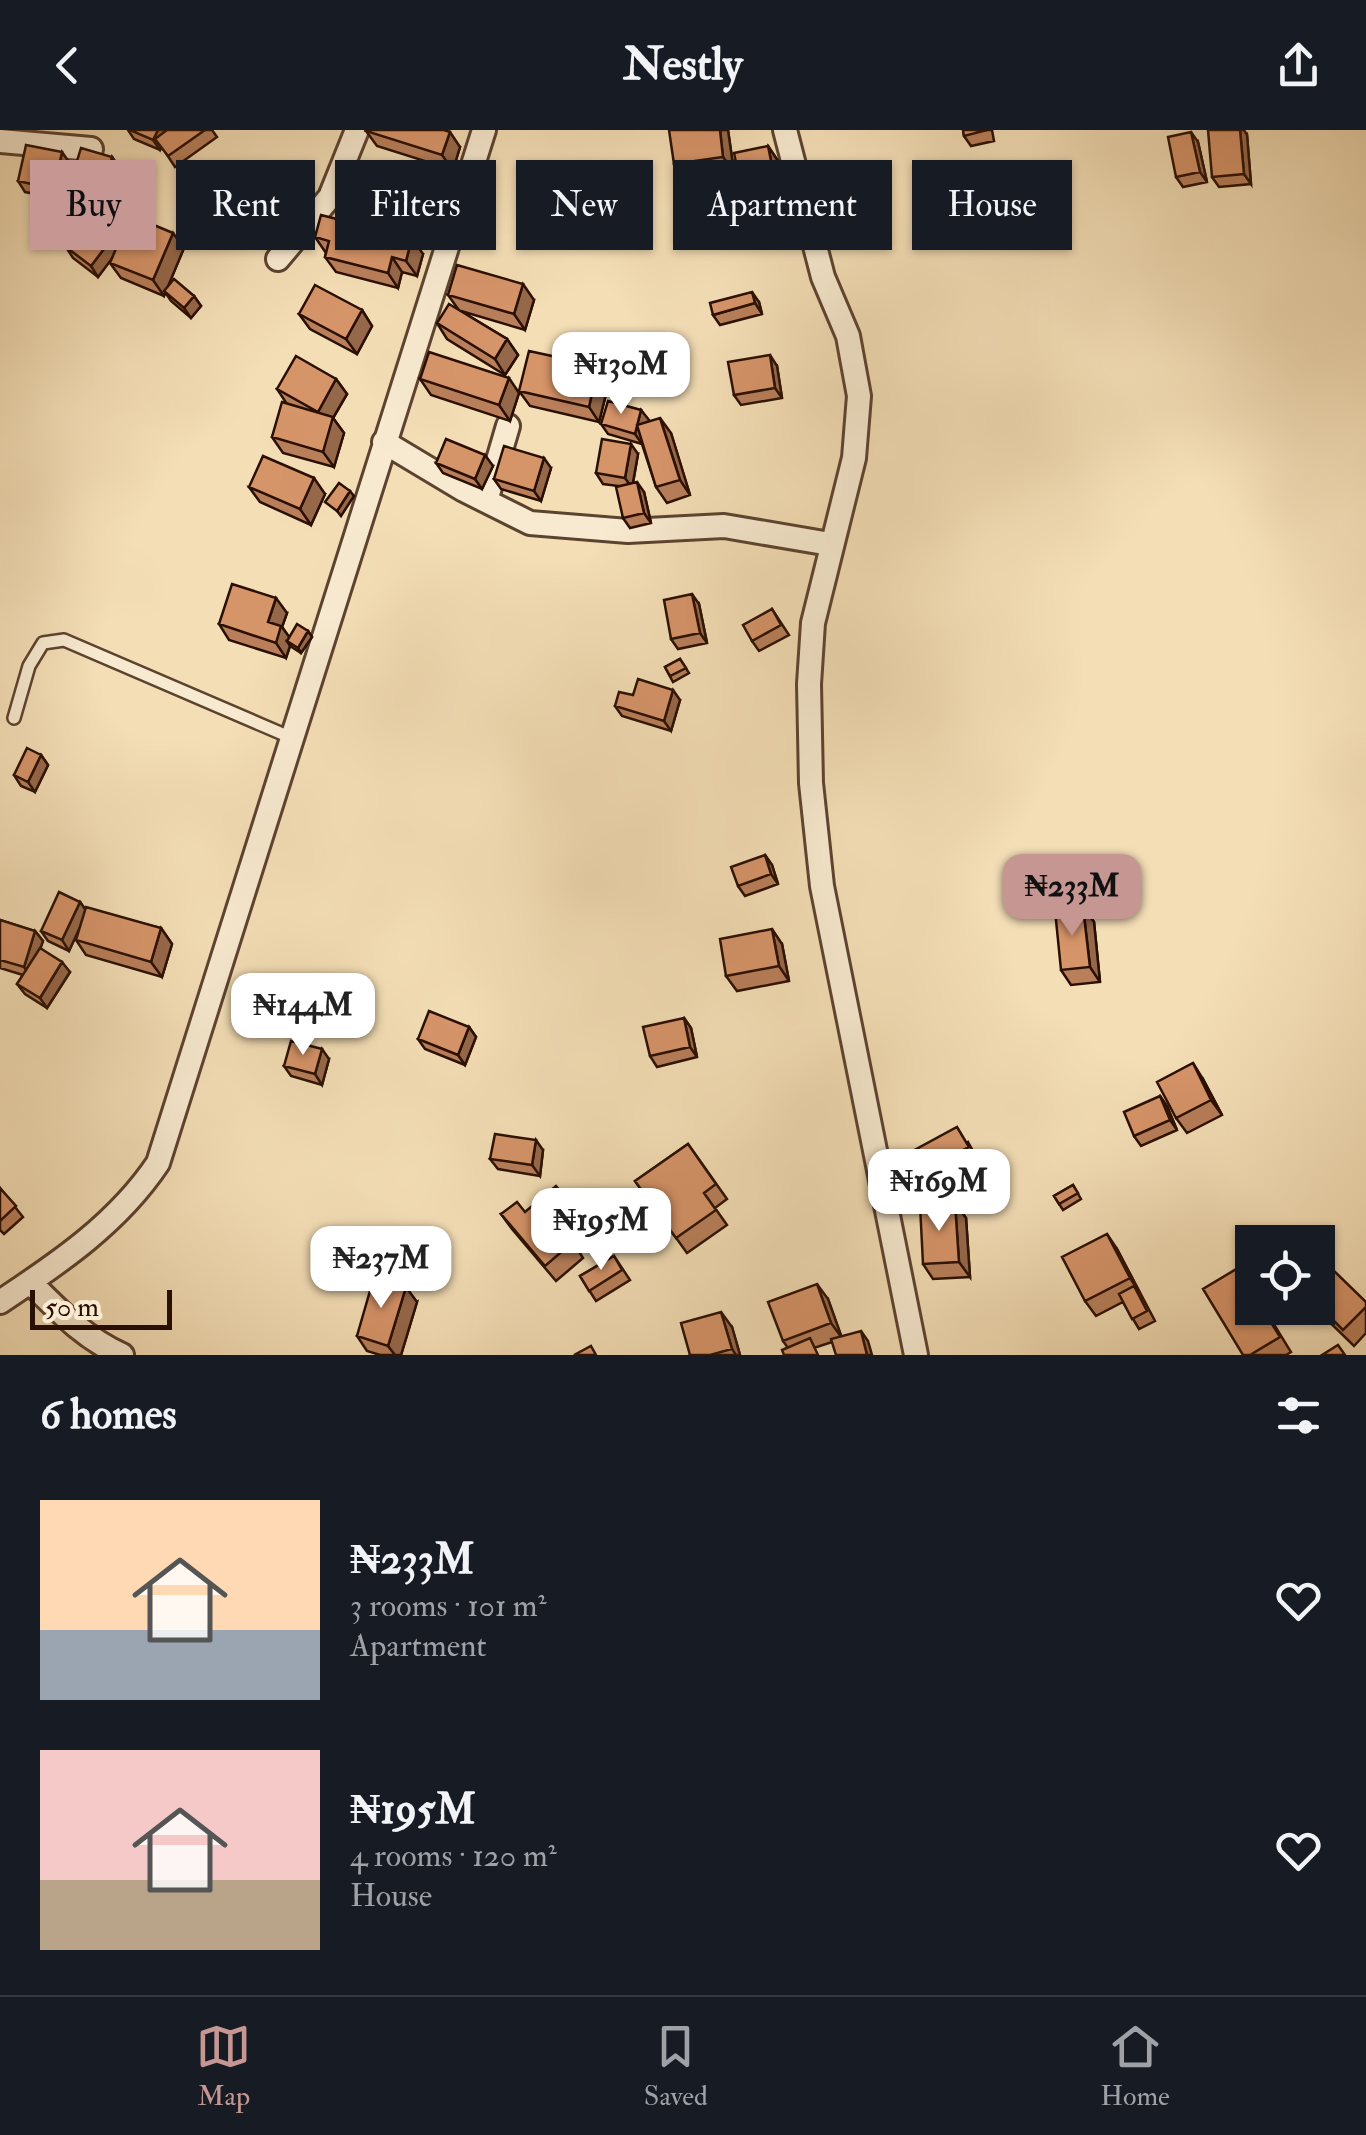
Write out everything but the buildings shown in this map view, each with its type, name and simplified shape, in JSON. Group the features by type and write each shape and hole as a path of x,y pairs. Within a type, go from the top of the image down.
{"street":[{"path":"278,260 330,196 358,130"},
{"path":"0,1302 128,1205 158,1164 484,130"},
{"path":"784,130 823,277 848,336 859,396 854,458 812,623 809,684 815,817 822,886 916,1355"},
{"path":"0,141 91,149"},
{"path":"486,501 508,426"},
{"path":"384,442 530,524 628,531 724,526 830,544"},
{"path":"30,1282 72,1324 98,1344 122,1355"}],"lane":[{"path":"14,718 29,666 42,644 64,640 292,738"}]}
